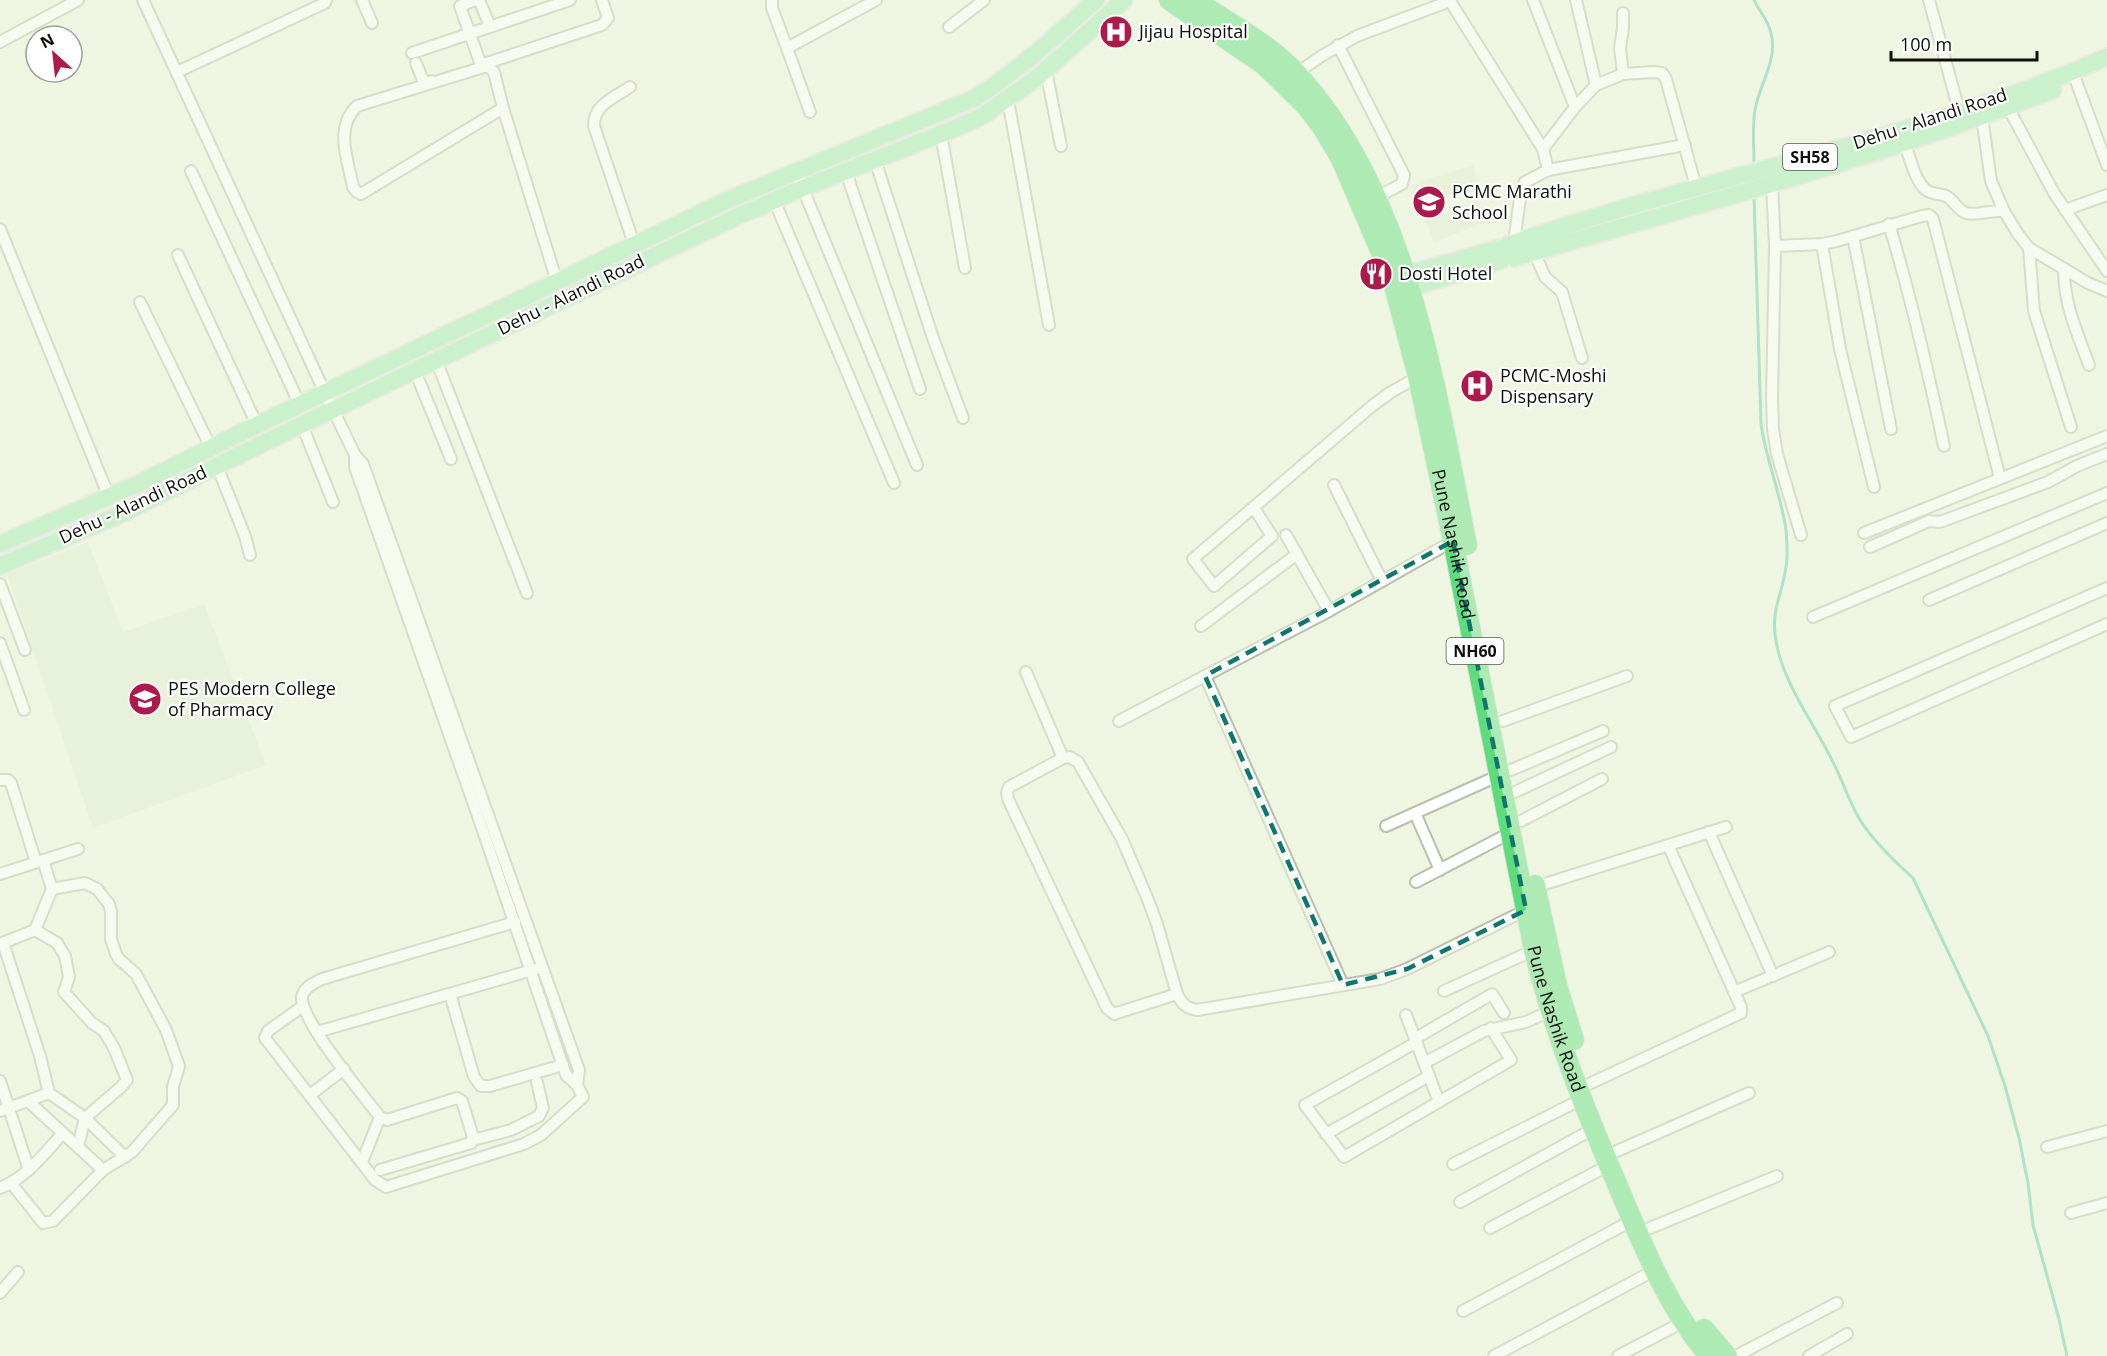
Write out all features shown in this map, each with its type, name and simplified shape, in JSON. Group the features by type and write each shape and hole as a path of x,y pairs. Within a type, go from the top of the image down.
{"highway":[{"name":"Pune Nashik Road","path":"1169,0 1264,65 1305,105 1322,127 1341,159 1401,283 1418,377 1453,541 1506,773 1516,827 1526,910 1550,1011 1641,1224 1712,1354"},
{"name":"Pune Nashik Road","path":"1195,0 1266,48 1297,73 1335,121 1375,198 1439,409 1503,721 1506,773 1515,792 1516,827 1535,887 1586,1092 1593,1129 1613,1158"},
{"name":"Pune Nashik Road","path":"1641,1224 1654,1270 1683,1322 1712,1354"}],"main road":[{"name":"Dehu - Alandi Road","path":"0,544 109,497 728,200 975,98 1026,62 1096,0"},
{"name":"Dehu - Alandi Road","path":"0,566 123,513 302,424 774,200 984,115 1008,100 1046,70 1124,0"},
{"name":"Dehu - Alandi Road","path":"1508,251 1534,252 1904,142 1961,117 1982,117 2005,102 2107,57"},
{"name":"Dehu - Alandi Road","path":"1401,283 1508,251 1696,187 1961,117 2107,69"}],"street":[{"path":"0,42 78,0"},
{"path":"143,0 333,410 363,464 379,520 515,922 579,1070 578,1085"},
{"path":"177,72 325,3 326,0"},
{"path":"362,0 372,23"},
{"path":"481,65 460,6 477,0 492,25"},
{"path":"487,0 492,25"},
{"path":"570,0 470,33 414,58 423,81 426,83 602,25 608,18 602,0"},
{"path":"772,0 772,8 810,112"},
{"path":"787,48 876,0"},
{"path":"949,27 984,0"},
{"path":"1297,73 1338,45 1451,0 1543,149 1548,170"},
{"path":"1533,0 1575,107"},
{"path":"1576,0 1596,85"},
{"path":"1929,0 1961,117"},
{"path":"1623,14 1620,48 1623,74"},
{"path":"1338,45 1404,175 1402,184 1375,198"},
{"path":"503,108 361,194 353,187 344,127 349,114 357,106 487,66 494,72 557,282"},
{"path":"1046,70 1061,146"},
{"path":"1543,149 1575,107 1596,85 1623,74 1662,73 1666,79 1696,187"},
{"path":"2076,81 2107,165"},
{"path":"630,87 603,104 597,111 594,126 634,244"},
{"path":"1008,100 1049,325"},
{"path":"2005,102 2065,210 2107,271"},
{"path":"1982,117 1991,181 2004,211 2029,248 2088,283 2107,291"},
{"path":"941,134 965,268"},
{"path":"1904,142 1919,183 1925,189 1934,194 1944,195 1967,214 1992,210 2004,211"},
{"path":"1508,251 1521,190 1525,182 1548,170 1685,145"},
{"path":"875,160 934,341 963,418"},
{"path":"191,171 300,405"},
{"path":"796,172 917,465"},
{"path":"846,172 920,389"},
{"path":"1772,183 1775,246 1773,429 1777,454 1801,535"},
{"path":"2065,210 2107,195"},
{"path":"774,200 894,483"},
{"path":"1775,246 1822,244 1922,216 1929,215 1933,219 2000,478"},
{"path":"1889,224 1922,344 1944,446"},
{"path":"0,229 109,497"},
{"path":"1853,236 1891,429"},
{"path":"1822,244 1840,349 1874,487"},
{"path":"2029,248 2034,311 2071,427"},
{"path":"1534,252 1545,277 1562,292 1582,358"},
{"path":"178,255 257,425"},
{"path":"2064,269 2064,291 2067,305 2089,364"},
{"path":"140,302 211,448"},
{"path":"436,360 527,593"},
{"path":"415,370 451,459"},
{"path":"1254,508 1272,536 1214,586 1193,559 1377,402 1418,377"},
{"path":"302,424 333,502"},
{"path":"1864,532 2107,436"},
{"path":"1870,547 1929,521 1940,522 1961,512 2048,482 2077,466 2107,454"},
{"path":"217,466 245,536 250,555"},
{"path":"1334,485 1382,581"},
{"path":"1813,617 2107,493"},
{"path":"303,1006 268,1031 265,1038 375,1180 386,1186 524,1144 541,1135 583,1096 578,1085 566,1075 562,1065 537,969 379,520"},
{"path":"1929,600 2107,523"},
{"path":"1286,535 1329,611"},
{"path":"1119,722 1329,611 1453,541"},
{"path":"1202,626 1298,554"},
{"path":"0,584 24,650"},
{"path":"2107,588 1835,706 1851,737 2107,624"},
{"path":"0,643 24,710"},
{"path":"1026,672 1063,758"},
{"path":"1503,721 1627,675"},
{"path":"1205,676 1343,985"},
{"path":"1386,826 1603,730"},
{"path":"1515,792 1611,747"},
{"path":"1177,994 1114,1014 1107,1008 1008,799 1007,792 1014,784 1063,758 1070,757 1078,762 1122,839 1157,924 1177,994 1181,1003 1188,1009 1197,1010 1380,979 1407,969 1526,910"},
{"path":"1416,882 1602,779"},
{"path":"0,780 8,780 10,783 52,889 36,930 2,944 40,1056 49,1093 85,1118 124,1157"},
{"path":"1416,813 1440,870"},
{"path":"1535,887 1726,827"},
{"path":"1709,832 1773,976"},
{"path":"1453,1164 1586,1092 1742,1013 1668,845"},
{"path":"0,874 78,849"},
{"path":"11,1183 43,1223 53,1221 103,1170 132,1152 172,1105 173,1087 179,1066 165,1030 136,974 116,954 111,939 110,904 97,889 85,883 52,889"},
{"path":"473,1140 460,1098 392,1119 387,1120 380,1117 317,1032 303,1006 302,995 307,988 322,979 515,922"},
{"path":"36,930 57,943 65,956 69,977 64,992 92,1023 104,1031 114,1048 126,1080 85,1118 78,1147"},
{"path":"1444,991 1534,950"},
{"path":"1734,992 1829,952"},
{"path":"317,1032 537,969"},
{"path":"450,994 474,1077 480,1086 490,1086 562,1065"},
{"path":"1491,1028 1511,1060 1344,1157 1305,1105 1492,994 1504,1013"},
{"path":"1425,1063 1476,1034 1491,1028 1526,1022 1550,1011"},
{"path":"1406,1015 1439,1102"},
{"path":"310,1095 344,1069"},
{"path":"1326,1134 1429,1076"},
{"path":"0,1081 5,1109 29,1170"},
{"path":"380,1170 511,1130 540,1116 543,1108 537,1083"},
{"path":"5,1109 49,1093"},
{"path":"1491,1228 1613,1158 1749,1093"},
{"path":"28,1101 103,1170"},
{"path":"362,1162 380,1117"},
{"path":"1460,1202 1593,1129"},
{"path":"2047,1147 2107,1131"},
{"path":"0,1188 29,1170 63,1133"},
{"path":"1463,1311 1641,1224 1777,1176"},
{"path":"2071,1213 2107,1203"},
{"path":"1494,1356 1654,1270"},
{"path":"0,1293 18,1272"},
{"path":"1736,1356 1838,1303"},
{"path":"1618,1356 1683,1322"},
{"path":"1809,1356 1847,1334"}],"highlighted area":[{"path":"1453,541 1526,910 1407,969 1343,985 1205,676"}],"shaded area":[{"name":"PCMC Marathi School","path":"1473,165 1477,182 1440,199 1444,214 1467,208 1466,204 1478,200 1481,208 1488,207 1494,219 1434,242 1411,185"},
{"name":"PES Modern College of Pharmacy","path":"88,542 123,632 204,604 266,765 93,828 7,574"}],"waterway":[{"path":"1754,0 1768,24 1773,43 1770,62 1755,109 1754,165"},
{"path":"1754,196 1761,424 1784,517 1787,544 1785,576 1774,625 1778,651 1790,684 1833,762 1860,820 1878,844 1913,878 1988,1036 2019,1138 2033,1225 2067,1356"}],"place":[{"name":"Jijau Hospital","path":"1116,32"},
{"name":"PCMC Marathi School","path":"1429,202"},
{"name":"Dosti Hotel","path":"1376,274"},
{"name":"PCMC-Moshi Dispensary","path":"1477,386"},
{"name":"PES Modern College of Pharmacy","path":"145,699"}]}
